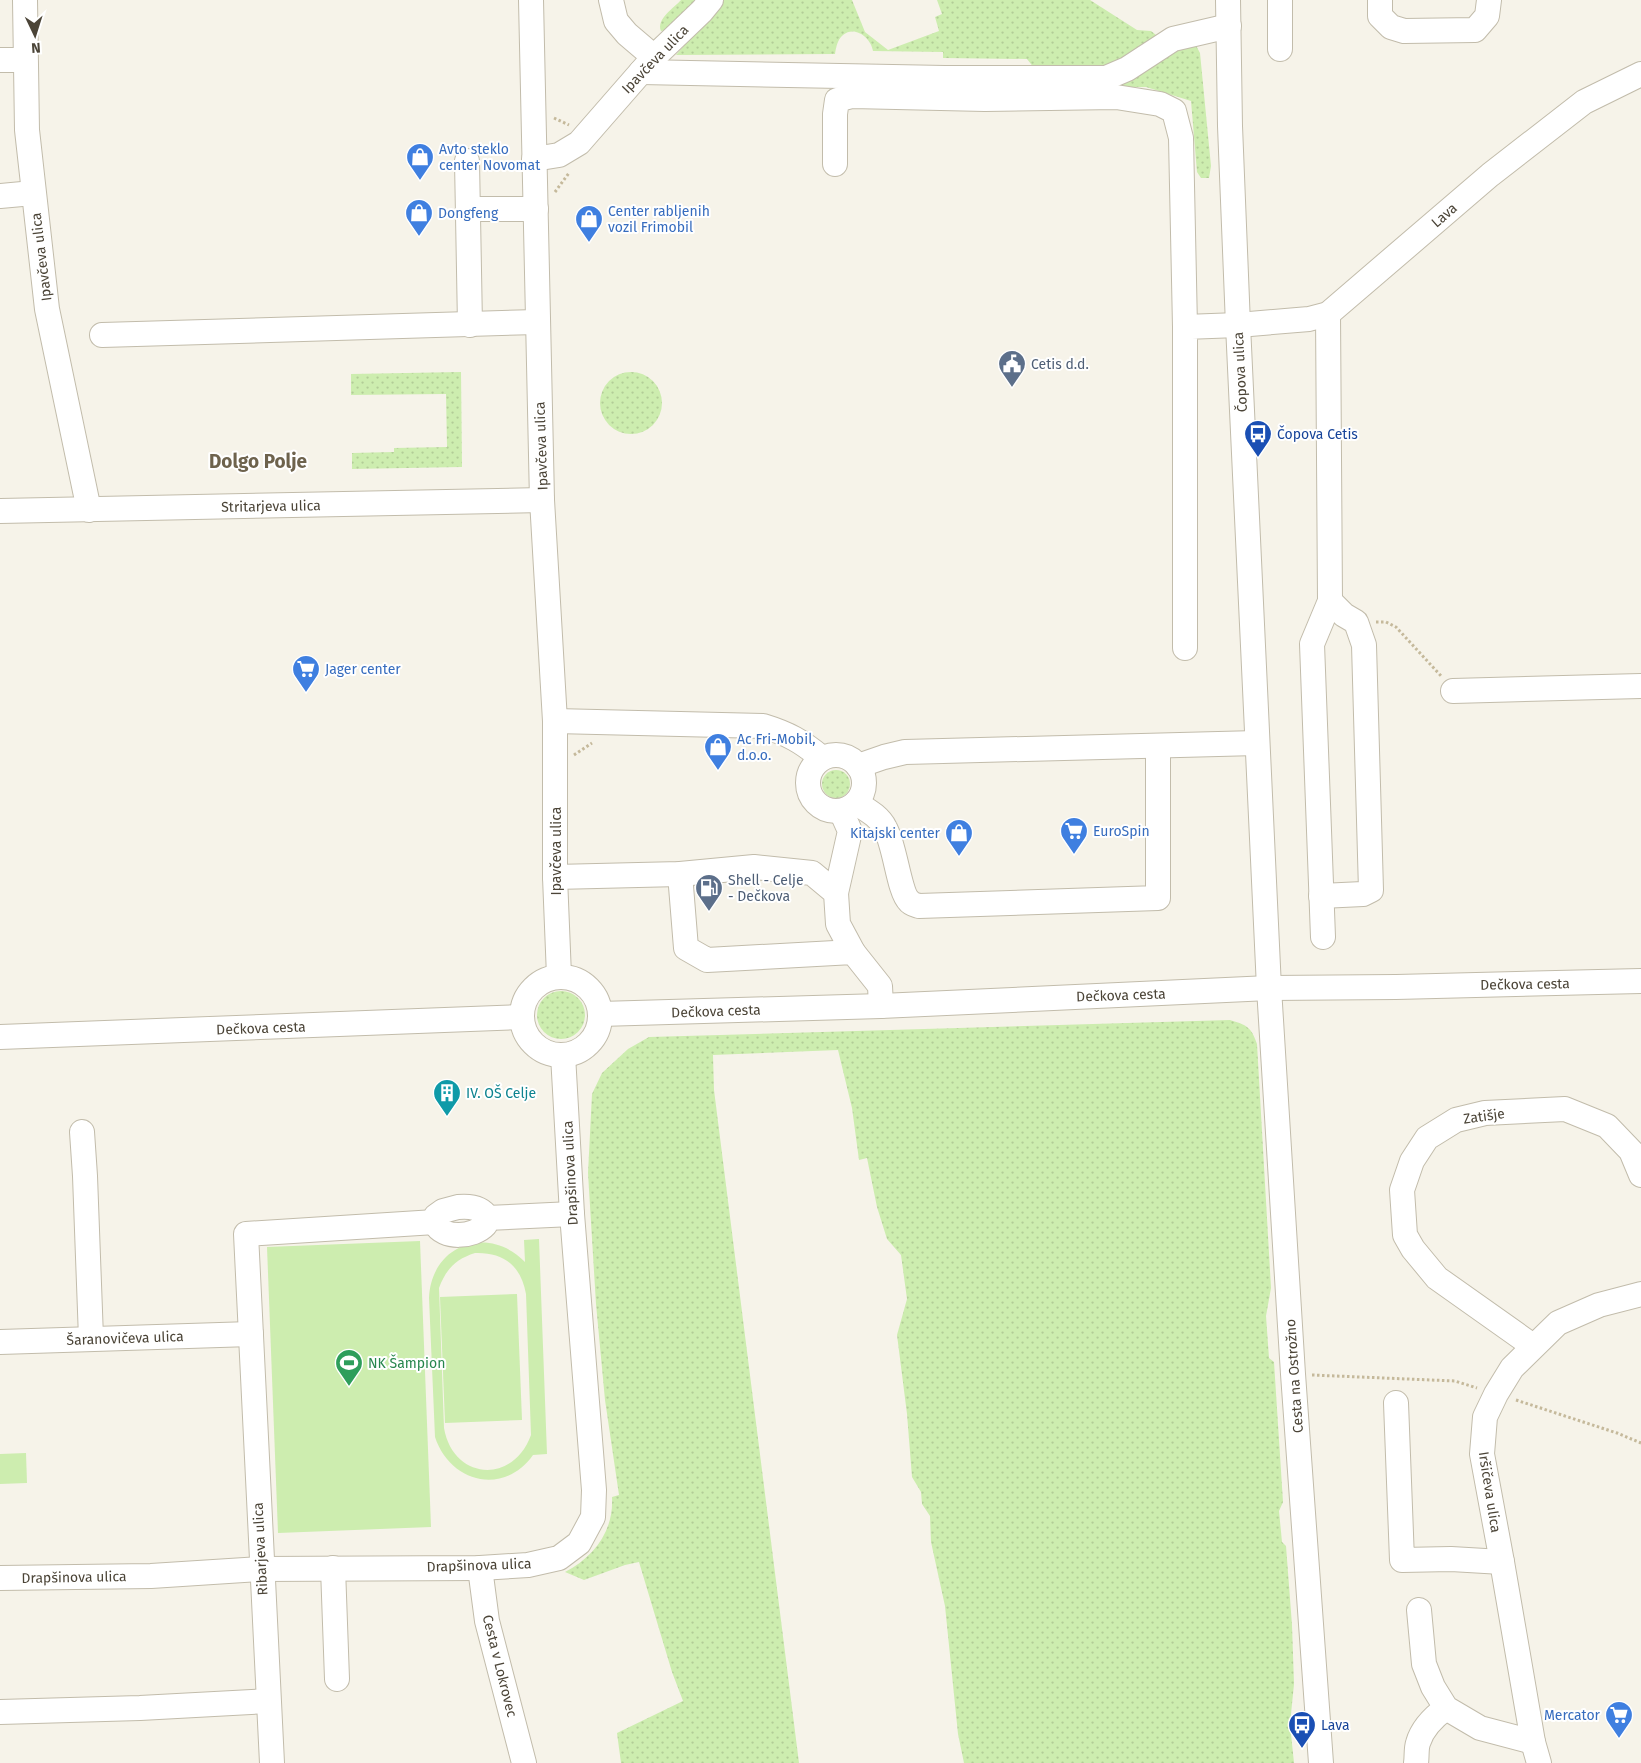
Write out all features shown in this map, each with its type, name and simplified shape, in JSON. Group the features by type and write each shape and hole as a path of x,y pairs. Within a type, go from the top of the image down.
{"street":[{"name":"Ipavčeva ulica","path":"25,0 27,130 47,309 89,510"},
{"path":"530,0 534,159"},
{"path":"611,0 616,21 647,64 945,78 1106,78 1127,69 1173,39 1229,26"},
{"name":"Ipavčeva ulica","path":"559,976 555,877 555,721 542,500 534,159 559,155 579,144 647,64 711,0"},
{"name":"Čopova ulica","path":"1228,0 1230,126 1238,325 1269,988"},
{"path":"1280,0 1280,49"},
{"path":"1380,0 1380,16 1391,27 1404,31 1475,30 1487,16 1489,0"},
{"path":"0,60 25,60"},
{"name":"Lava","path":"1328,314 1490,175 1578,106 1641,74"},
{"path":"835,164 835,114 837,100 852,96 985,99 1116,98 1160,104 1174,112 1181,138 1185,327 1186,648"},
{"path":"467,162 470,325"},
{"path":"0,196 33,193"},
{"path":"469,209 536,209"},
{"path":"1185,327 1238,325 1309,318 1328,314 1330,601 1312,644 1323,938"},
{"path":"102,335 537,322"},
{"name":"Stritarjeva ulica","path":"0,511 542,500"},
{"path":"1321,896 1363,894 1371,890 1364,645 1356,622 1344,615 1330,601"},
{"path":"1453,691 1641,686"},
{"path":"555,721 764,726 785,732 822,758"},
{"path":"858,766 884,756 906,752 1257,743"},
{"path":"849,807 877,816 885,828 892,845 904,894 909,902 919,906 1158,898 1158,746"},
{"path":"845,756 858,766 864,781 861,796 849,807 833,812 818,806 809,793 807,785 810,770 822,758 845,756"},
{"path":"849,807 850,831 836,893 838,924 853,952 880,986 881,1006"},
{"path":"555,877 680,874 754,867 812,873 836,893"},
{"path":"680,874 686,948 707,960 853,952"},
{"path":"559,976 571,978 582,983 592,991 598,1002 600,1014 599,1026 594,1037 575,1052 563,1055 550,1053 539,1048 524,1029 522,1017 523,1005 536,985 547,979 559,976"},
{"name":"Dečkova cesta","path":"600,1014 881,1006 1269,988 1641,981"},
{"name":"Cesta na Ostrožno","path":"1269,988 1293,1374 1321,1763"},
{"name":"Dečkova cesta","path":"0,1037 522,1017"},
{"name":"Drapšinova ulica","path":"0,1578 151,1576 261,1569 480,1568 528,1565 559,1558 579,1543 593,1517 594,1490 572,1214 563,1055"},
{"name":"Zatišje","path":"1533,1346 1437,1278 1413,1249 1405,1235 1402,1190 1412,1161 1427,1138 1456,1120 1485,1113 1565,1109 1607,1126 1630,1150 1641,1176"},
{"path":"82,1132 91,1338"},
{"name":"Ribarjeva ulica","path":"272,1763 246,1234 434,1222 436,1227 442,1232 462,1234 480,1229 485,1225 487,1218 572,1214"},
{"name":"Iršičeva ulica","path":"1536,1753 1482,1454 1485,1417 1512,1368 1558,1323 1599,1304 1641,1294"},
{"name":"Šaranovičeva ulica","path":"0,1342 251,1334"},
{"path":"1396,1403 1402,1560 1451,1559 1502,1562"},
{"path":"333,1568 337,1679"},
{"name":"Cesta v Lokrovec","path":"480,1568 487,1621 524,1763"},
{"name":"Iršičeva ulica","path":"1419,1610 1424,1664 1432,1687 1446,1708 1480,1728 1536,1753"},
{"path":"0,1712 140,1708 268,1701"},
{"path":"1416,1763 1418,1743 1436,1716 1446,1708"}],"path":[{"path":"550,116 567,125 573,125"},
{"path":"554,194 574,166"},
{"path":"1356,622 1386,622 1396,627 1430,662 1453,691"},
{"path":"568,759 593,742 592,722"},
{"path":"1293,1374 1455,1381 1641,1443"}],"green space":[{"path":"681,0 701,0 667,30 661,31 660,27 663,18"},
{"path":"724,0 852,0 865,32 888,50 939,31 935,17 942,14 937,0 1090,0 1137,30 1151,31 1156,35 1161,44 1193,40 1200,53 1211,166 1209,178 1201,178 1197,172 1191,101 1146,87 1121,87 1124,71 1038,73 1027,59 943,58 943,52 873,51 872,46 862,34 852,31 841,37 835,54 676,55"},
{"path":"461,372 462,467 352,469 352,453 394,452 394,448 447,447 446,394 351,395 351,374"},
{"path":"631,372 643,375 653,381 659,391 662,403 659,415 653,425 643,431 631,434 619,431 609,425 603,415 600,403 603,391 609,381 619,375"},
{"path":"836,770 846,774 850,784 846,794 836,798 826,794 822,784 826,774"},
{"path":"556,991 566,991 575,995 581,1001 584,1006 584,1024 575,1035 566,1039 556,1039 547,1035 541,1029 537,1020 537,1010 541,1001 547,995"},
{"path":"1230,1020 1247,1027 1257,1044 1271,1288 1266,1316 1269,1358 1274,1362 1283,1502 1279,1511 1282,1542 1286,1546 1292,1625 1294,1684 1290,1724 1294,1763 964,1763 958,1734 945,1606 931,1542 930,1516 922,1504 921,1492 912,1477 907,1414 897,1335 907,1299 901,1255 887,1239 877,1207 867,1158 859,1160 852,1108 838,1050 713,1055 714,1090 799,1763 621,1763 617,1733 683,1701 672,1672 639,1562 625,1565 584,1580 565,1572 585,1559 600,1542 610,1521 612,1497 619,1495 605,1400 596,1304 588,1173 592,1094 602,1073 628,1049 649,1037"},
{"path":"539,1239 547,1454 533,1455 521,1468 508,1476 479,1479 465,1474 453,1465 442,1453 435,1437 429,1298 432,1280 440,1265 450,1253 464,1246 479,1243 495,1244 510,1250 525,1262 524,1240","holes":["475,1253 485,1253 503,1258 510,1263 524,1284 526,1294 531,1435 522,1451 511,1462 498,1468 484,1470 471,1466 459,1458 450,1445 444,1428 439,1288 448,1270 462,1258"]},
{"name":"NK Šampion","path":"420,1241 431,1527 278,1533 267,1247"},
{"path":"517,1294 522,1420 445,1423 440,1297"},
{"path":"26,1453 27,1483 0,1484 0,1454"}],"place":[{"name":"Avto steklo center Novomat","path":"420,181"},
{"name":"Dongfeng","path":"419,237"},
{"name":"Center rabljenih vozil Frimobil","path":"589,243"},
{"name":"Cetis d.d.","path":"1012,388"},
{"name":"Čopova Cetis","path":"1258,458"},
{"name":"Jager center","path":"306,693"},
{"name":"Ac Fri-Mobil, d.o.o.","path":"718,771"},
{"name":"EuroSpin","path":"1074,855"},
{"name":"Kitajski center","path":"959,857"},
{"name":"Shell - Celje - Dečkova","path":"709,912"},
{"name":"IV. OŠ Celje","path":"447,1117"},
{"name":"NK Šampion","path":"349,1387"},
{"name":"Mercator","path":"1619,1739"},
{"name":"Lava","path":"1302,1749"}],"district":[{"name":"Dolgo Polje","path":"258,461"}]}
